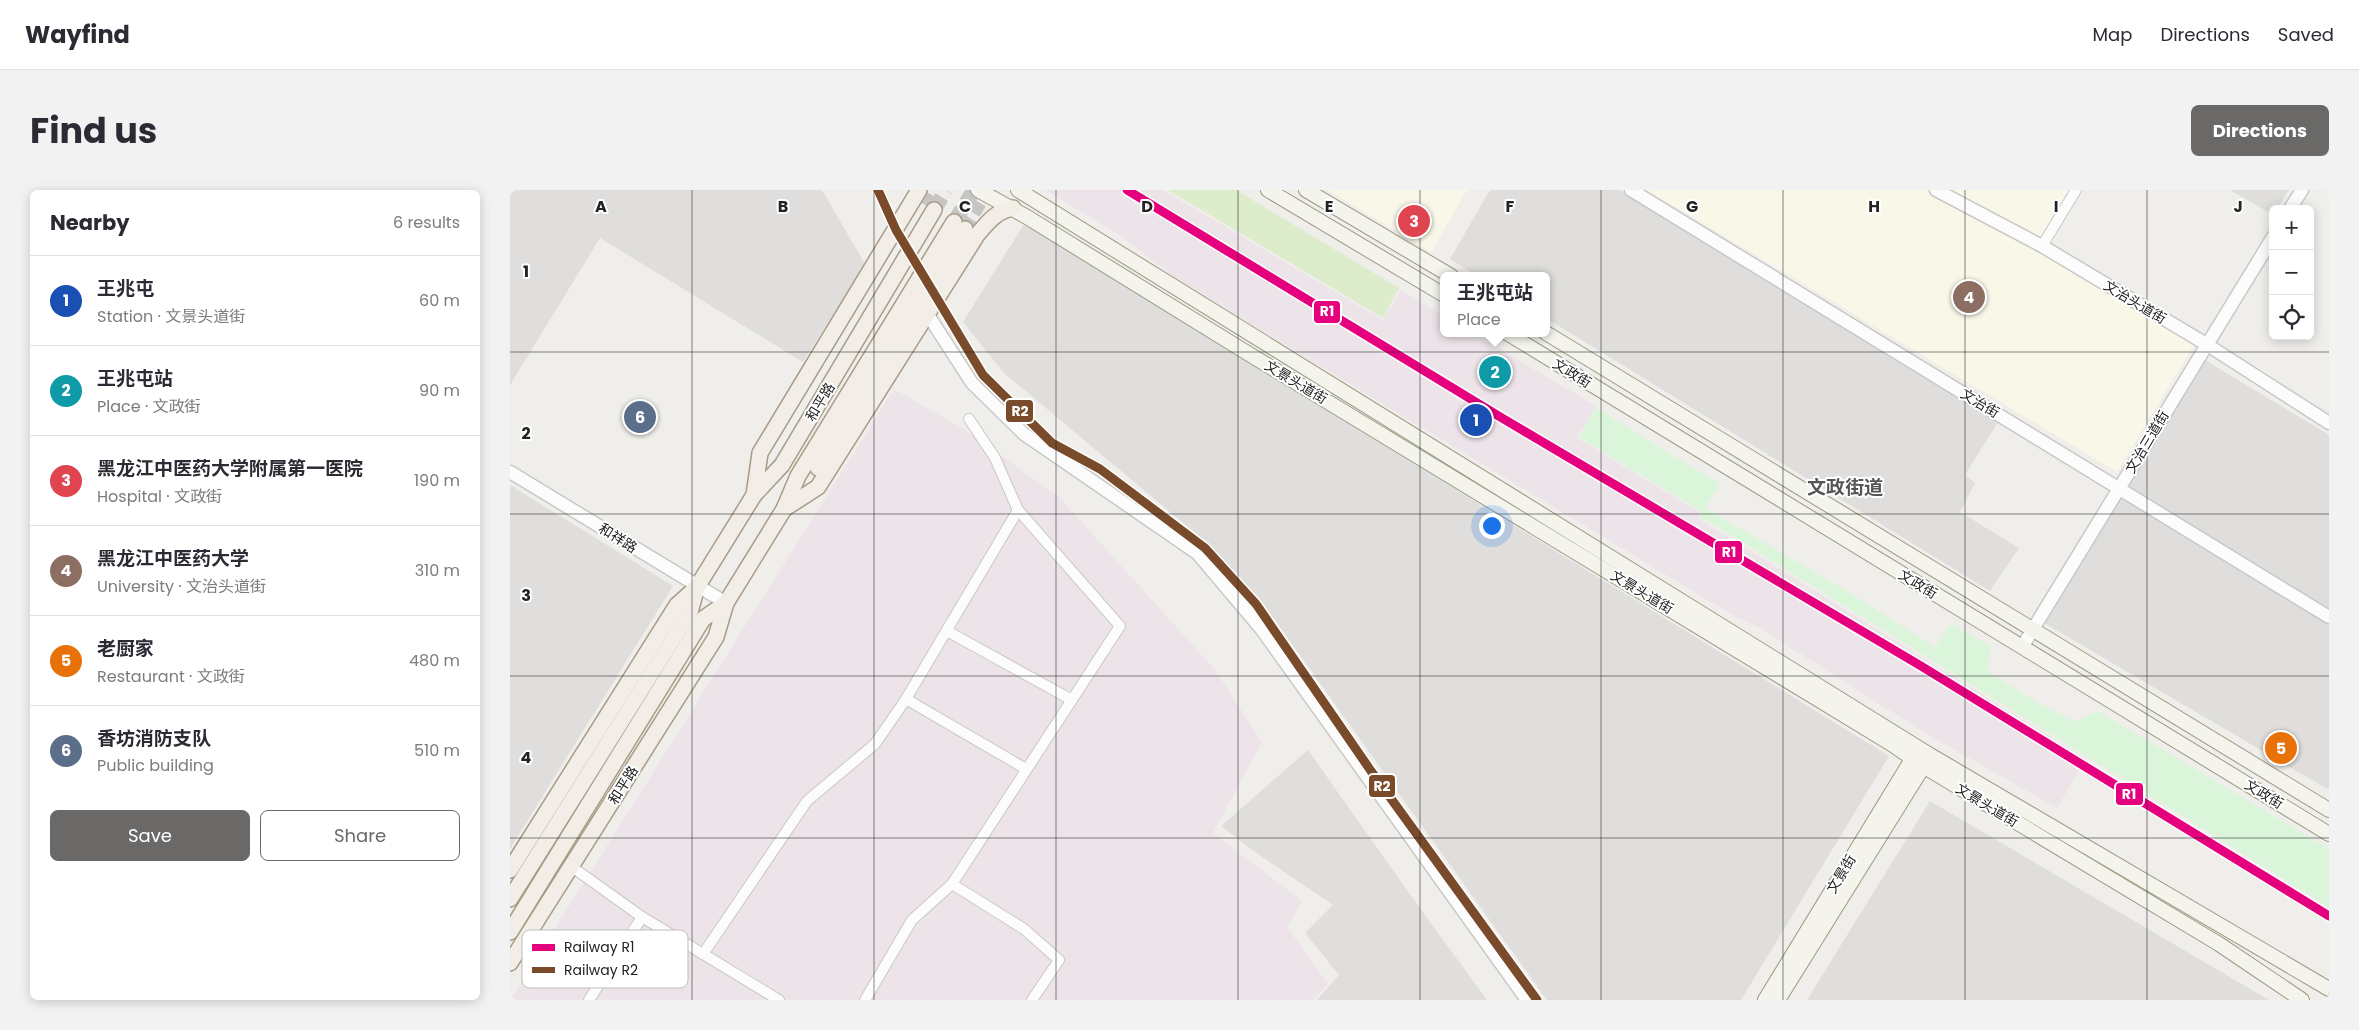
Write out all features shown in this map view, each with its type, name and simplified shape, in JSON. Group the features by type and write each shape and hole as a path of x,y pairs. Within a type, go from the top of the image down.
{"main road":[{"path":"754,495 760,453 919,190"},
{"name":"文景头道街","path":"978,190 1013,208 1885,740 1921,757 2329,989"},
{"name":"文景头道街","path":"1018,190 2219,944 2302,1000"},
{"path":"1268,190 1440,293"},
{"path":"1306,190 1444,272"},
{"path":"510,870 677,606 697,587 754,495 772,461 930,208"},
{"path":"784,509 818,488 977,235 994,215 1004,209 1013,208"},
{"path":"784,509 810,482 959,225"},
{"name":"文政街","path":"1550,335 2329,810"},
{"name":"文政街","path":"1514,337 2329,834"},
{"name":"和平路","path":"531,930 716,637 726,603 784,509"},
{"path":"510,899 690,612 697,587"},
{"name":"和平路","path":"510,932 703,619 726,603"},
{"name":"文景街","path":"1765,1000 1921,757"},
{"name":"文景街","path":"1778,1000 1921,757"},
{"name":"和平路","path":"510,963 522,944"}],"street":[{"name":"文治街","path":"1631,190 2329,616"},
{"name":"文治头道街","path":"1936,190 2042,246 2206,344 2329,423"},
{"path":"2042,246 2076,190"},
{"path":"2293,205 2302,190"},
{"name":"文治三道街","path":"2022,647 2269,243"},
{"path":"928,315 972,383 1024,434 1197,553 1262,630 1527,1000"},
{"path":"865,1000 912,920 952,884 1120,626 1018,510 995,458 969,419"},
{"name":"和祥路","path":"510,472 726,603"},
{"path":"703,954 807,801 874,744 906,699 1018,510"},
{"path":"947,631 1072,700"},
{"path":"906,699 1026,770"},
{"path":"572,867 664,930"},
{"path":"952,884 1024,929 1059,960 1032,1000"},
{"path":"633,930 642,916"},
{"path":"688,945 779,1000"},
{"path":"589,1000 597,988"}],"shaded area":[{"path":"510,190 822,190 865,264 803,362 600,238 510,385"},
{"path":"1045,190 1163,190 1383,320 1401,290 1440,314 1440,337 1480,337 1596,406 1577,438 1701,513 1698,518 2086,759 2057,808 1925,733 1760,628 1734,616 1179,281 1118,234"},
{"path":"1328,190 1467,190 1431,252"},
{"path":"1490,190 1620,190 1998,422 1965,475 1975,483 1960,512 2019,548 1990,591 1550,320 1550,272 1471,272 1450,259"},
{"path":"1647,190 2069,190 2033,249 2194,345 2117,472"},
{"path":"2230,190 2289,190 2280,205 2269,205 2269,213"},
{"path":"1024,224 1889,756 1741,1000 1547,1000 1261,601 1213,548 1004,373 963,322"},
{"path":"2203,359 2329,435 2329,790 2044,623"},
{"path":"894,389 962,428 1059,497 1215,670 1262,742 1213,833 1302,901 1287,927 1328,984 1313,1000 510,1000 522,981 522,988 688,988 688,930 554,930"},
{"path":"510,485 673,586 510,849"},
{"path":"1308,750 1487,1000 1317,1000 1339,975 1305,933 1333,905 1255,852 1221,826"},
{"path":"1930,801 2269,1000 1807,1000"}],"green space":[{"path":"1168,190 1236,190 1399,288 1383,318"},
{"path":"1596,408 1720,484 1705,508 1850,593 1935,647 1951,624 1991,646 1987,671 2038,703 2076,722 2098,711 2329,849 2329,907 1700,516 1702,512 1579,437"}],"tunnel":[{"path":"925,205 934,190"},
{"path":"934,210 946,190"},
{"path":"954,222 974,190"},
{"path":"965,229 989,190"}],"rail line":[{"name":"R2","path":"878,190 896,230 983,375 1052,443 1100,469 1205,548 1256,604 1371,771 1537,1000"},
{"name":"R1","path":"1127,190 1502,418 1921,666 2329,916"}],"place":[{"name":"黑龙江中医药大学附属第一医院","path":"1414,221"},
{"name":"黑龙江中医药大学","path":"1969,297"},
{"name":"王兆屯站","path":"1495,372"},
{"name":"香坊消防支队","path":"640,417"},
{"name":"王兆屯","path":"1476,420"},
{"name":"老厨家","path":"2281,748"}],"district":[{"name":"文政街道","path":"1845,487"}]}
